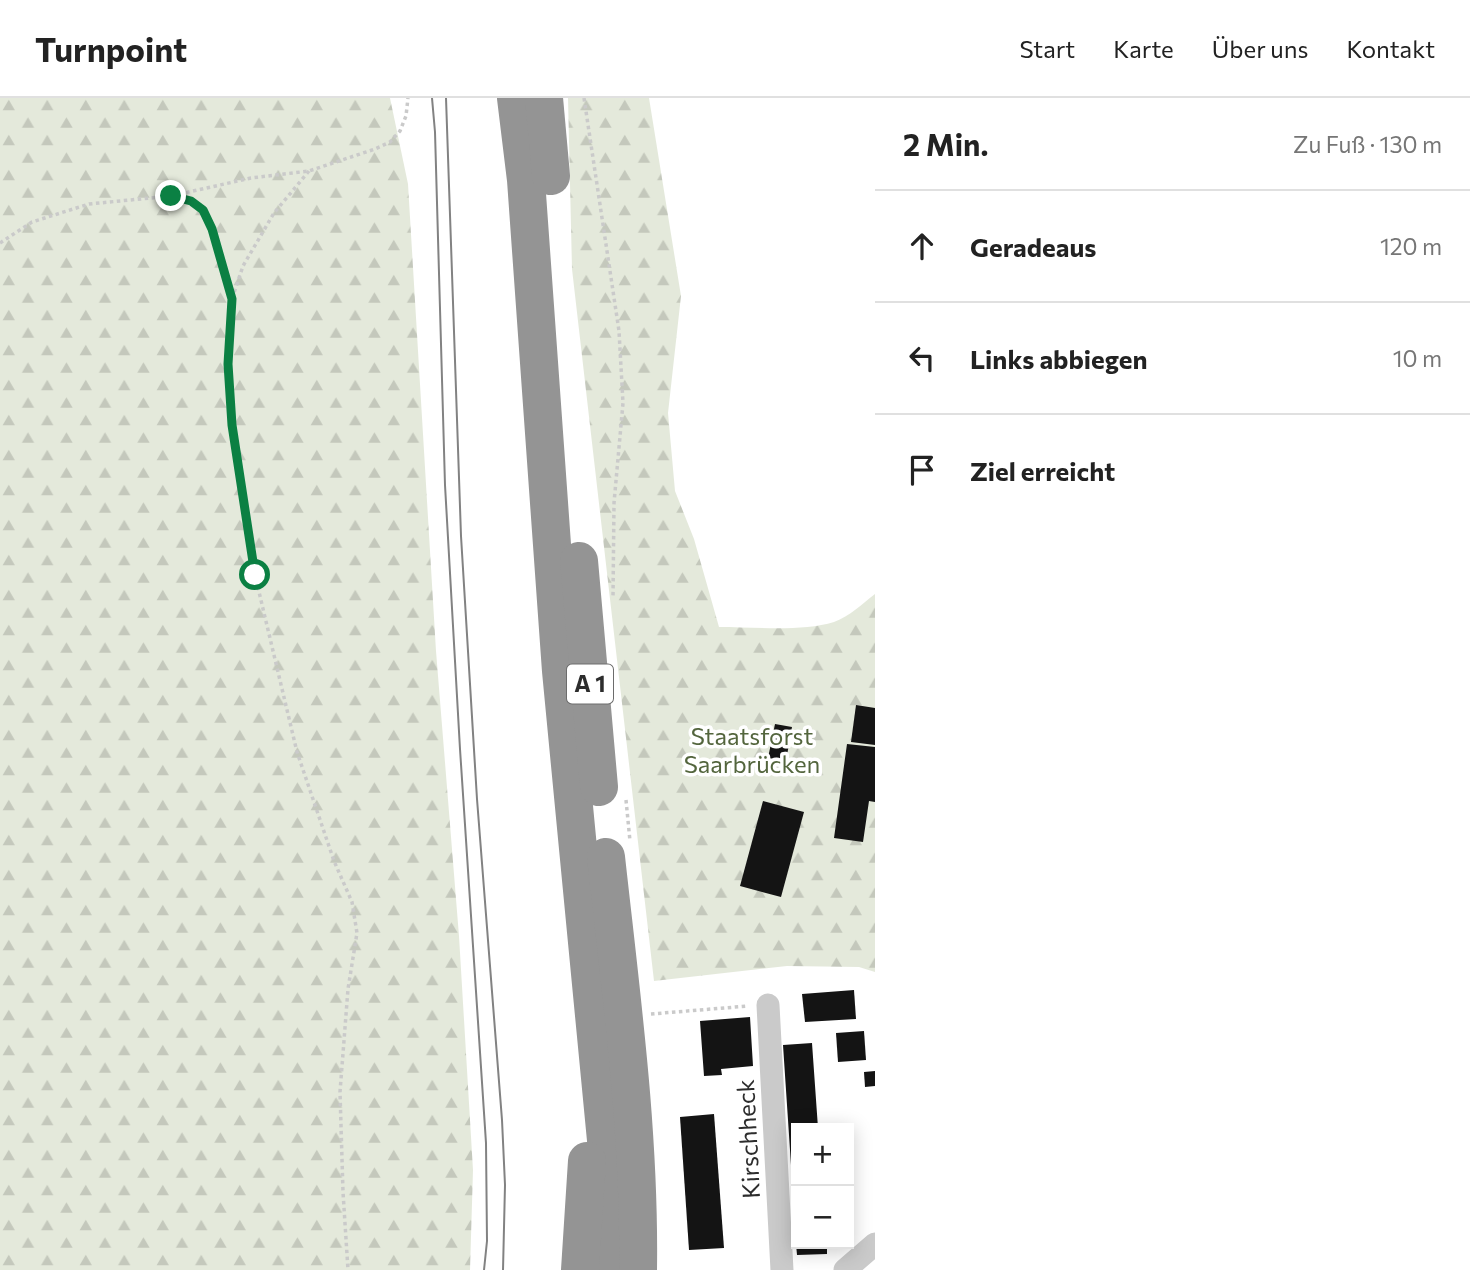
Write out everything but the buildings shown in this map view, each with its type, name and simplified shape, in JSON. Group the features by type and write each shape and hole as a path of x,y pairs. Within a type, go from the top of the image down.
{"highway":[{"name":"A 1","path":"516,98 526,180 561,671 608,1161 611,1270"},
{"name":"A 1","path":"544,98 600,806 631,1083 639,1219 638,1270"},
{"path":"580,1270 591,1091 593,998"}],"street":[{"name":"Kirschheck","path":"768,1004 782,1270"},
{"path":"845,1270 875,1244"}],"path":[{"path":"0,243 32,222 89,204 171,196 251,178 309,171 390,142 400,131 406,116 408,98"},
{"path":"584,98 619,331 623,403 614,503 614,608"},
{"path":"309,171 274,212 243,266 232,299 228,364 232,425 255,575 297,752 334,861 352,902 357,933 348,989 340,1092 348,1270"},
{"path":"171,196 191,201 203,210 212,229 232,299"},
{"path":"625,793 631,846"},
{"path":"646,1014 768,1004"}],"green space":[{"path":"0,98 390,98 408,184 436,651 459,936 473,1170 470,1270 0,1270"},
{"name":"Staatsforst Saarbrücken","path":"568,98 649,98 681,296 668,413 675,491 694,539 719,627 793,628 821,625 845,617 875,594 875,972 859,967 787,966 654,981 572,269"}],"tram line":[{"path":"432,98 445,485 486,1143 487,1241 484,1270"},
{"path":"446,98 461,536 477,799 502,1120 505,1185 503,1270"}],"route":[{"path":"171,196 191,201 203,210 212,229 232,299 228,364 232,425 255,575"}]}
